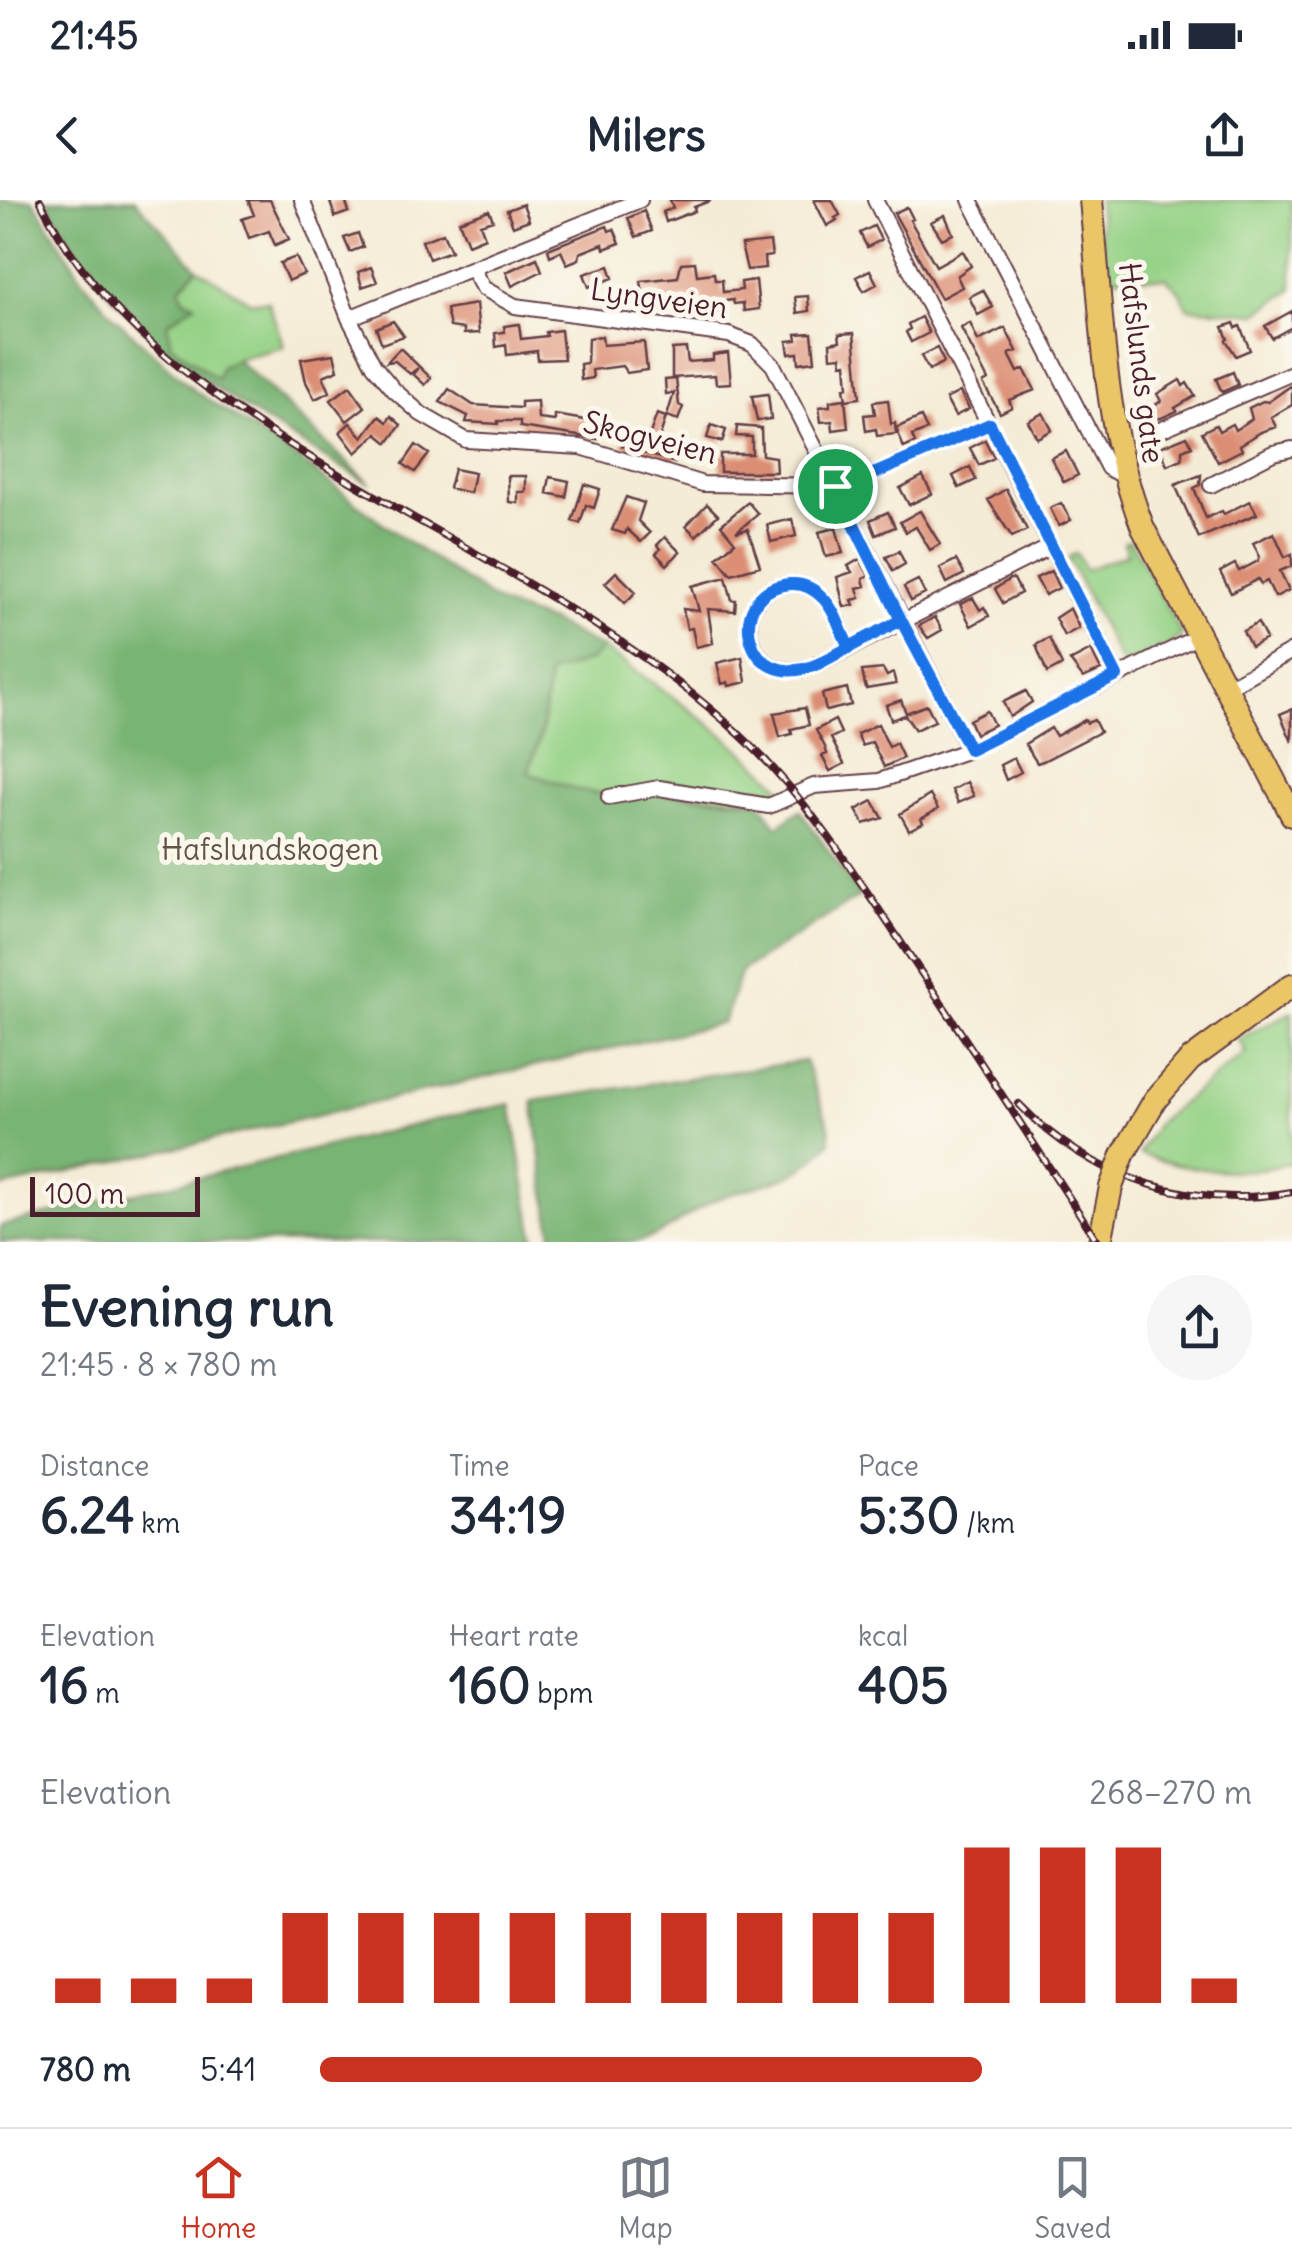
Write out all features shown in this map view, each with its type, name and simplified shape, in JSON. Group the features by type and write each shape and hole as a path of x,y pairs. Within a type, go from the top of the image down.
{"main road":[{"name":"Hafslunds gate","path":"1091,200 1116,472 1289,811"},
{"path":"1101,1233 1123,1155 1155,1100 1202,1050 1292,984"},
{"path":"1262,1007 1292,996"}],"street":[{"name":"Skogveien","path":"302,200 370,360 394,390 436,425 466,440 581,447 704,484 835,486 876,473 990,424"},
{"path":"350,318 640,200"},
{"path":"874,200 1117,676"},
{"path":"970,200 1116,472"},
{"name":"Lyngveien","path":"472,269 483,288 515,306 729,335 752,344 773,365 970,750"},
{"path":"1151,434 1292,373"},
{"path":"1211,484 1273,453 1292,449"},
{"path":"849,647 828,602 803,584 771,590 752,610 749,630 754,647 763,661 776,670 791,672 808,668 1052,546"},
{"path":"610,797 659,788 769,806 814,786 879,781 970,750 1199,636"},
{"path":"1226,688 1292,651"}],"green space":[{"name":"Hafslundskogen","path":"0,200 33,200 83,280 115,318 192,389 300,460 398,535 500,604 553,623 602,648 591,660 549,674 541,734 528,773 576,790 602,794 628,791 760,802 777,827 800,810 860,896 741,971 723,1023 0,1188"},
{"path":"47,200 135,200 197,268 179,289 185,300 195,304 167,323 171,345 217,379 221,367 236,359 370,484 229,397 147,332 110,294 77,251"},
{"path":"1098,200 1292,200 1292,290 1257,313 1188,308 1166,278 1105,277"},
{"path":"197,268 250,302 268,301 284,347 236,359 218,380 171,345 167,323 194,304 185,300 179,289"},
{"path":"1130,540 1182,635 1126,665 1121,663 1068,558 1076,553 1085,570 1127,554 1124,542"},
{"path":"602,648 723,735 788,795 775,800 628,791 602,794 576,790 528,773 541,734 549,674 591,660"},
{"path":"1292,1012 1292,1162 1254,1170 1215,1170 1139,1154 1158,1122 1246,1052 1238,1039"},
{"path":"805,1061 829,1126 830,1142 802,1168 776,1181 715,1200 643,1240 553,1242 533,1101"},
{"path":"511,1104 535,1242 0,1242 0,1226"}],"building":[{"path":"248,200 270,200 289,239 275,245 269,231 249,238 242,219 254,215"},
{"path":"345,200 349,212 335,217 330,202"},
{"path":"670,200 710,201 666,222 663,212 673,208"},
{"path":"814,200 832,200 840,215 837,220 827,226"},
{"path":"523,204 529,220 513,226 507,210"},
{"path":"907,207 913,219 910,220 936,266 963,251 971,266 957,276 962,287 941,298 894,213"},
{"path":"489,210 493,220 480,224 485,237 468,244 459,221"},
{"path":"644,211 652,231 636,237 628,218"},
{"path":"945,215 953,234 942,239 931,222"},
{"path":"607,226 609,231 614,229 620,243 604,249 603,244 580,253 579,259 567,264 561,251 550,256 548,249"},
{"path":"874,226 881,240 867,247 860,233"},
{"path":"358,233 363,247 350,252 344,238"},
{"path":"443,233 451,251 429,259 422,241"},
{"path":"770,242 772,256 764,257 765,268 747,270 741,245"},
{"path":"296,257 304,274 288,281 280,263"},
{"path":"537,258 542,271 512,286 506,272"},
{"path":"695,262 697,275 714,273 715,280 722,280 723,292 742,290 741,282 756,280 759,309 744,311 743,303 734,304 733,300 703,304 702,297 676,300 677,306 663,308 658,293 643,294 641,281 678,277 681,263"},
{"path":"609,266 613,278 589,287 584,274"},
{"path":"371,267 377,282 362,287 358,272"},
{"path":"870,270 877,284 864,291 856,277"},
{"path":"983,290 993,307 978,315 969,297"},
{"path":"808,296 809,311 797,313 795,297"},
{"path":"476,304 479,333 464,334 464,329 450,327 446,309"},
{"path":"1292,311 1292,327 1272,338 1265,326"},
{"path":"921,317 929,333 911,342 906,332 910,329 908,324"},
{"path":"393,321 404,336 382,344 376,328"},
{"path":"970,323 978,341 1005,328 1017,351 1009,354 1018,372 1024,369 1035,390 1009,400 1012,407 1000,413 961,328"},
{"path":"1234,323 1236,328 1240,326 1250,350 1236,356 1223,327"},
{"path":"519,324 521,339 561,330 564,359 538,360 537,351 507,355 506,345 496,347 495,333 505,332 504,326"},
{"path":"812,333 815,361 799,363 798,353 789,354 787,341 797,340 796,334"},
{"path":"854,333 860,398 846,400 846,363 842,364 841,356 831,357 830,343 840,341 839,334"},
{"path":"602,336 603,345 644,342 647,370 627,373 622,366 592,370 593,378 581,380 580,364 587,363 588,338"},
{"path":"400,348 431,378 425,385 413,374 418,368 410,374 395,361 387,362"},
{"path":"686,348 688,362 713,360 713,355 728,353 731,383 716,384 715,375 672,378 672,349"},
{"path":"937,348 944,362 929,370 921,356"},
{"path":"334,354 338,370 323,376 330,392 315,399 301,359"},
{"path":"1233,372 1238,385 1222,392 1216,379"},
{"path":"676,379 679,405 683,407 678,420 667,416 674,393 666,394 665,380"},
{"path":"1180,380 1183,386 1187,383 1195,396 1159,419 1152,407 1161,401 1157,394"},
{"path":"1292,385 1292,405 1271,417 1276,427 1261,432 1240,445 1242,450 1218,462 1202,432 1216,425 1219,431 1232,424 1235,430 1252,419 1249,408 1268,402"},
{"path":"350,386 365,407 347,421 331,400"},
{"path":"449,389 473,405 521,408 521,402 537,401 538,419 555,421 555,415 603,423 598,439 520,427 520,421 466,422 468,416 440,402"},
{"path":"960,392 969,409 955,416 946,399"},
{"path":"768,394 771,419 757,421 752,396"},
{"path":"845,399 848,428 833,430 832,421 821,422 819,407"},
{"path":"888,400 896,434 877,436 876,429 866,431 864,415 875,414 873,402"},
{"path":"1043,413 1052,430 1037,438 1028,421"},
{"path":"657,414 666,417 658,442 679,448 675,463 622,446 626,433 648,439"},
{"path":"379,416 387,422 391,416 401,425 388,443 377,434 356,453 340,432 350,423 363,437"},
{"path":"921,417 927,430 912,436 915,443 904,448 896,428"},
{"path":"711,425 726,430 722,442 707,438"},
{"path":"737,426 761,428 762,455 775,457 776,472 720,472 720,454 752,454 752,437 736,436"},
{"path":"1187,436 1192,446 1182,450 1182,459 1167,465 1160,447"},
{"path":"985,440 994,458 979,465 970,448"},
{"path":"416,445 429,454 415,472 403,464"},
{"path":"1066,451 1078,475 1064,482 1051,458"},
{"path":"970,467 976,480 959,488 953,476"},
{"path":"454,469 474,473 470,493 449,488"},
{"path":"1201,475 1200,485 1194,488 1206,518 1250,501 1257,514 1199,538 1175,485"},
{"path":"508,476 526,476 526,492 518,492 518,503 509,502"},
{"path":"923,476 932,494 909,505 900,488"},
{"path":"550,477 569,481 566,497 547,493"},
{"path":"584,484 600,489 594,508 586,505 580,523 572,521"},
{"path":"1006,489 1027,530 1012,537 988,500"},
{"path":"626,497 644,503 638,521 650,533 641,542 627,529 625,534 612,530"},
{"path":"748,502 758,514 736,532 748,529 760,566 731,574 717,557 735,542 721,525"},
{"path":"1061,503 1071,520 1059,526 1050,508"},
{"path":"707,504 718,515 696,536 686,526"},
{"path":"920,511 940,544 930,550 916,527 906,532 900,522"},
{"path":"888,512 895,527 876,535 870,520"},
{"path":"792,519 796,536 771,542 767,525"},
{"path":"836,528 843,553 826,557 819,532"},
{"path":"1274,533 1285,557 1292,554 1292,566 1280,571 1289,590 1275,597 1267,581 1261,584 1258,579 1231,593 1220,572 1235,564 1239,571 1258,561 1253,543"},
{"path":"665,537 680,552 667,565 656,554 660,549 657,545"},
{"path":"899,551 905,564 893,571 886,557"},
{"path":"860,559 869,576 863,579 865,586 857,588 860,598 852,600 854,605 844,607 837,577 852,572 848,566"},
{"path":"956,560 964,574 947,583 940,568"},
{"path":"1051,571 1059,588 1045,595 1036,578"},
{"path":"616,572 636,592 625,603 605,583"},
{"path":"726,577 732,600 736,600 735,611 708,609 713,643 696,647 683,609 699,611 692,586"},
{"path":"1014,579 1021,593 1003,603 995,589"},
{"path":"918,580 925,594 911,601 904,587"},
{"path":"973,598 989,616 971,626 960,604"},
{"path":"1070,608 1079,628 1064,636 1055,618"},
{"path":"935,617 942,630 928,638 919,626"},
{"path":"1258,623 1266,639 1251,647 1243,631"},
{"path":"1049,638 1062,665 1047,673 1036,645"},
{"path":"1091,650 1101,670 1083,678 1070,661"},
{"path":"742,657 746,682 722,684 717,663"},
{"path":"883,669 887,676 893,673 896,684 866,689 862,671"},
{"path":"847,688 851,705 826,711 822,694"},
{"path":"1026,691 1032,702 1010,717 1003,702"},
{"path":"901,700 906,713 927,705 935,721 915,730 905,715 891,720 886,705"},
{"path":"805,708 809,725 791,729 792,734 780,737 774,713"},
{"path":"1292,709 1292,742 1280,714"},
{"path":"987,711 994,725 975,734 969,720"},
{"path":"835,720 841,733 831,738 844,764 830,771 822,756 827,754 825,747 816,730"},
{"path":"1085,720 1094,720 1100,732 1043,761 1037,763 1025,744 1051,728 1056,736"},
{"path":"878,724 889,747 896,743 903,758 884,767 872,742 862,746 857,734"},
{"path":"1014,758 1021,772 1006,780 1000,765"},
{"path":"967,782 974,796 958,803 952,790"},
{"path":"930,795 938,809 909,830 900,814"},
{"path":"873,801 883,818 864,824 856,810"}],"railway":[{"path":"40,200 90,279 121,314 189,375 305,454 584,618 690,692 739,734 786,783 848,865 1098,1242"},
{"path":"1019,1104 1078,1152 1144,1183 1216,1196 1292,1192"}],"route":[{"path":"835,486 876,473 990,424 1117,676 970,750 901,620 849,647 828,602 803,584 771,590 752,610 750,638 768,666 784,672 808,668 818,664 901,620 835,486"}]}
